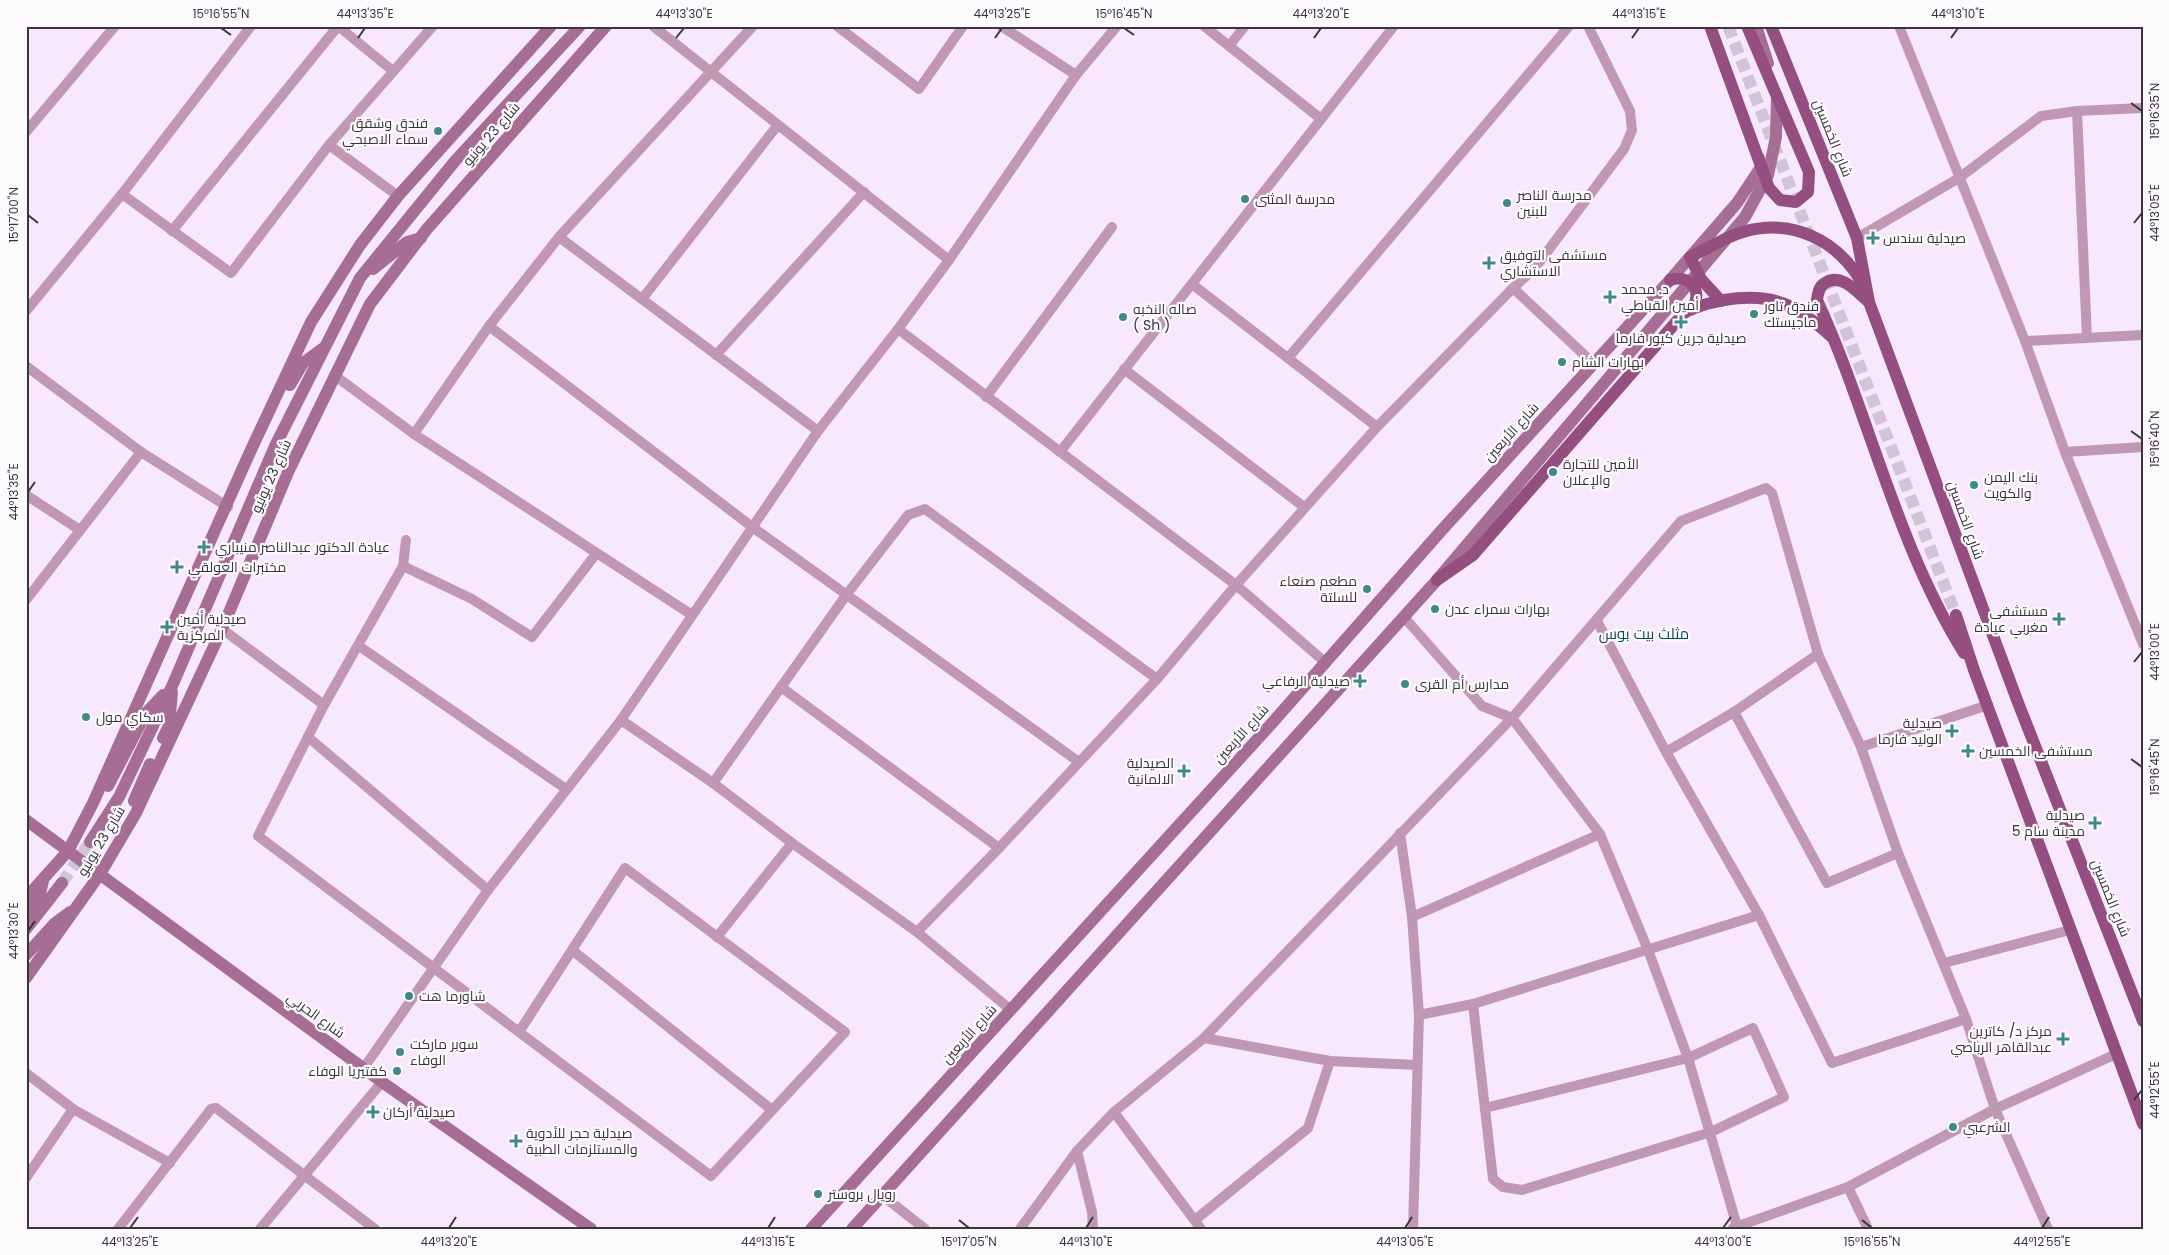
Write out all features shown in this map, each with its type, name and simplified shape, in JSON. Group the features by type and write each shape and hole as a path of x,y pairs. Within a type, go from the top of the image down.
{"main road":[{"path":"1710,26 1769,188 1780,200 1796,202 1808,192 1809,172 1747,26"},
{"name":"شارع الخمسين","path":"1771,26 1857,238 1869,302 2017,700 2139,1001 2143,1021"},
{"path":"1721,301 1701,279 1690,256 1743,232 1781,228 1810,234 1836,250 1852,265 1865,287"},
{"path":"1670,280 1682,278 1692,284 1697,296 1694,307"},
{"path":"1869,302 1842,280 1832,279 1823,284 1818,292 1817,300 1924,580 1941,617 1974,670"},
{"path":"1436,580 1473,555 1673,323 1694,307 1747,297 1769,297 1813,319 1833,338"},
{"path":"1956,615 1974,670 2143,1124"}],"street":[{"path":"26,132 115,26"},
{"path":"26,311 122,194 252,26"},
{"path":"172,231 338,26 393,71"},
{"path":"122,194 231,273 329,145 433,26"},
{"name":"شارع 23 يونيو","path":"26,898 68,851 97,794 311,322 360,245 398,196 550,26"},
{"path":"90,842 120,797 173,684 275,446 360,278 455,161 580,26"},
{"name":"شارع 23 يونيو","path":"26,978 76,910 136,814 222,629 289,470 370,304 421,238 606,26"},
{"path":"654,26 710,73 949,260"},
{"path":"414,434 489,326 559,237 753,26"},
{"path":"837,26 920,89 963,26"},
{"path":"1001,26 1076,75"},
{"path":"363,1069 488,890 621,720 751,526 818,431 949,260 1076,75 1116,26"},
{"path":"1204,26 1321,119"},
{"path":"1229,46 1245,26"},
{"path":"1060,452 1394,26"},
{"path":"1288,358 1569,26"},
{"path":"917,932 999,848 1157,679 1304,507 1377,427 1513,288 1535,268 1624,149 1632,130 1630,111 1588,26"},
{"path":"852,1229 1404,617 1746,217 1768,175 1776,137 1777,90 1756,26"},
{"path":"1899,26 2025,341 2065,452 2139,625 2143,644"},
{"path":"1857,238 1959,178 2041,116 2143,108"},
{"path":"2077,112 2087,338"},
{"path":"642,299 777,126"},
{"path":"329,145 398,196"},
{"name":"شارع الأربعين","path":"811,1229 1326,663 1593,363 1670,280 1737,202 1761,167 1755,146"},
{"path":"716,355 864,192"},
{"path":"986,397 1112,227"},
{"path":"559,237 818,431"},
{"path":"360,278 408,242 421,238"},
{"path":"1192,284 1377,427"},
{"path":"1513,288 1593,363"},
{"path":"489,326 751,526 1080,762"},
{"path":"898,329 1236,585 1326,663"},
{"path":"2025,341 2143,335"},
{"path":"260,431 270,424 278,412 303,363 324,347"},
{"path":"26,366 140,452 228,507"},
{"path":"1124,369 1304,507"},
{"path":"334,375 414,434 692,615"},
{"path":"2065,452 2143,447"},
{"path":"26,600 140,452"},
{"path":"1020,1229 1077,1151 1114,1112 1204,1038 1512,718 1681,521 1766,488 1772,493 1818,654 1861,747 1898,853 1966,1018 1995,1109 2048,1229"},
{"path":"26,495 80,530"},
{"path":"713,783 847,594 908,515 926,509 1157,679"},
{"path":"406,540 403,566 359,646 324,704 258,836 433,968 711,1176 845,1032 625,868 519,1032"},
{"path":"403,566 472,599 532,637 596,554"},
{"path":"1404,617 1482,706 1512,718 1600,834 1648,950 1688,1058 1711,1132 1735,1228 1848,1186 1995,1109 2116,1054"},
{"path":"1597,621 1666,752 1759,915 1832,1063 1966,1018"},
{"path":"222,629 324,704"},
{"path":"359,646 566,789"},
{"path":"1666,752 1734,712 1818,654"},
{"path":"97,794 109,786 146,713 173,684"},
{"path":"136,814 136,793 169,726 173,684"},
{"path":"781,687 999,848"},
{"path":"1861,747 1988,705"},
{"path":"1734,712 1827,883 1898,853"},
{"path":"621,720 713,783 792,844 917,932 1011,1010"},
{"path":"308,737 488,890"},
{"name":"شارع الحربي","path":"26,820 363,1069 591,1229"},
{"path":"1400,833 1412,917 1419,1015 1413,1229"},
{"path":"1412,917 1600,834"},
{"path":"717,937 792,844"},
{"path":"26,914 39,898 44,878"},
{"path":"26,929 62,883"},
{"path":"26,955 55,923 76,910"},
{"path":"1419,1015 1474,1004 1759,915"},
{"path":"1944,963 2070,930"},
{"path":"572,950 772,1110"},
{"path":"1474,1004 1485,1108 1494,1179 1503,1187 1522,1190 1711,1132 1784,1097 1753,1028 1688,1058 1485,1108"},
{"path":"1204,1038 1330,1061 1417,1065"},
{"path":"1114,1112 1198,1224 1308,1128 1330,1061"},
{"path":"26,1073 73,1109 170,1162"},
{"path":"260,1229 382,1082"},
{"path":"118,1229 211,1109 216,1108 304,1177 375,1229"},
{"path":"26,1178 73,1109"},
{"path":"1077,1151 1092,1212 1093,1229"},
{"path":"1848,1186 1868,1229"},
{"path":"882,1195 925,1229"}],"tunnel":[{"path":"1728,26 1956,615"},
{"path":"62,883 90,842"}],"place":[{"name":"فندق وشقق سماء الاصبحي","path":"438,131"},
{"name":"مدرسة المثنى","path":"1245,199"},
{"name":"مدرسة الناصر للبنين","path":"1507,203"},
{"name":"صيدلية سندس","path":"1873,238"},
{"name":"مستشفى التوفيق الاستشاري","path":"1489,263"},
{"name":"د. محمد أمين القباطي","path":"1610,297"},
{"name":"فندق تاور ماجيستك","path":"1754,314"},
{"name":"صاله النخبه ( Sh )","path":"1123,317"},
{"name":"صيدلية جرين كيور فارما","path":"1681,322"},
{"name":"بهارات الشام","path":"1562,362"},
{"name":"الأمين للتجارة والإعلان","path":"1553,472"},
{"name":"بنك اليمن والكويت","path":"1974,485"},
{"name":"عيادة الدكتور عبدالناصر منيباري","path":"204,547"},
{"name":"مختبرات العولقي","path":"177,567"},
{"name":"مطعم صنعاء للسلتة","path":"1367,589"},
{"name":"بهارات سمراء عدن","path":"1435,609"},
{"name":"مستشفى مغربي عيادة","path":"2059,619"},
{"name":"صيدلية أمين المركزية","path":"167,627"},
{"name":"صيدلية الرفاعي","path":"1360,681"},
{"name":"مدارس أم القرى","path":"1405,684"},
{"name":"سكاي مول","path":"86,717"},
{"name":"صيدلية الوليد فارما","path":"1952,731"},
{"name":"مستشفى الخمسين","path":"1968,751"},
{"name":"الصيدلية الالمانية","path":"1184,771"},
{"name":"صيدلية مدينة سام 5","path":"2095,823"},
{"name":"شاورما هت","path":"409,996"},
{"name":"مركز د/ كاترين عبدالقاهر الرباصي","path":"2063,1039"},
{"name":"سوبر ماركت الوفاء","path":"400,1052"},
{"name":"كفتيريا الوفاء","path":"397,1071"},
{"name":"صيدلية أركان","path":"373,1112"},
{"name":"الشرعبي","path":"1953,1127"},
{"name":"صيدلية حجر للأدوية والمستلزمات الطبية","path":"516,1141"},
{"name":"رويال بروستر","path":"818,1194"}],"district":[{"name":"مثلث بيت بوس","path":"1644,633"}]}
